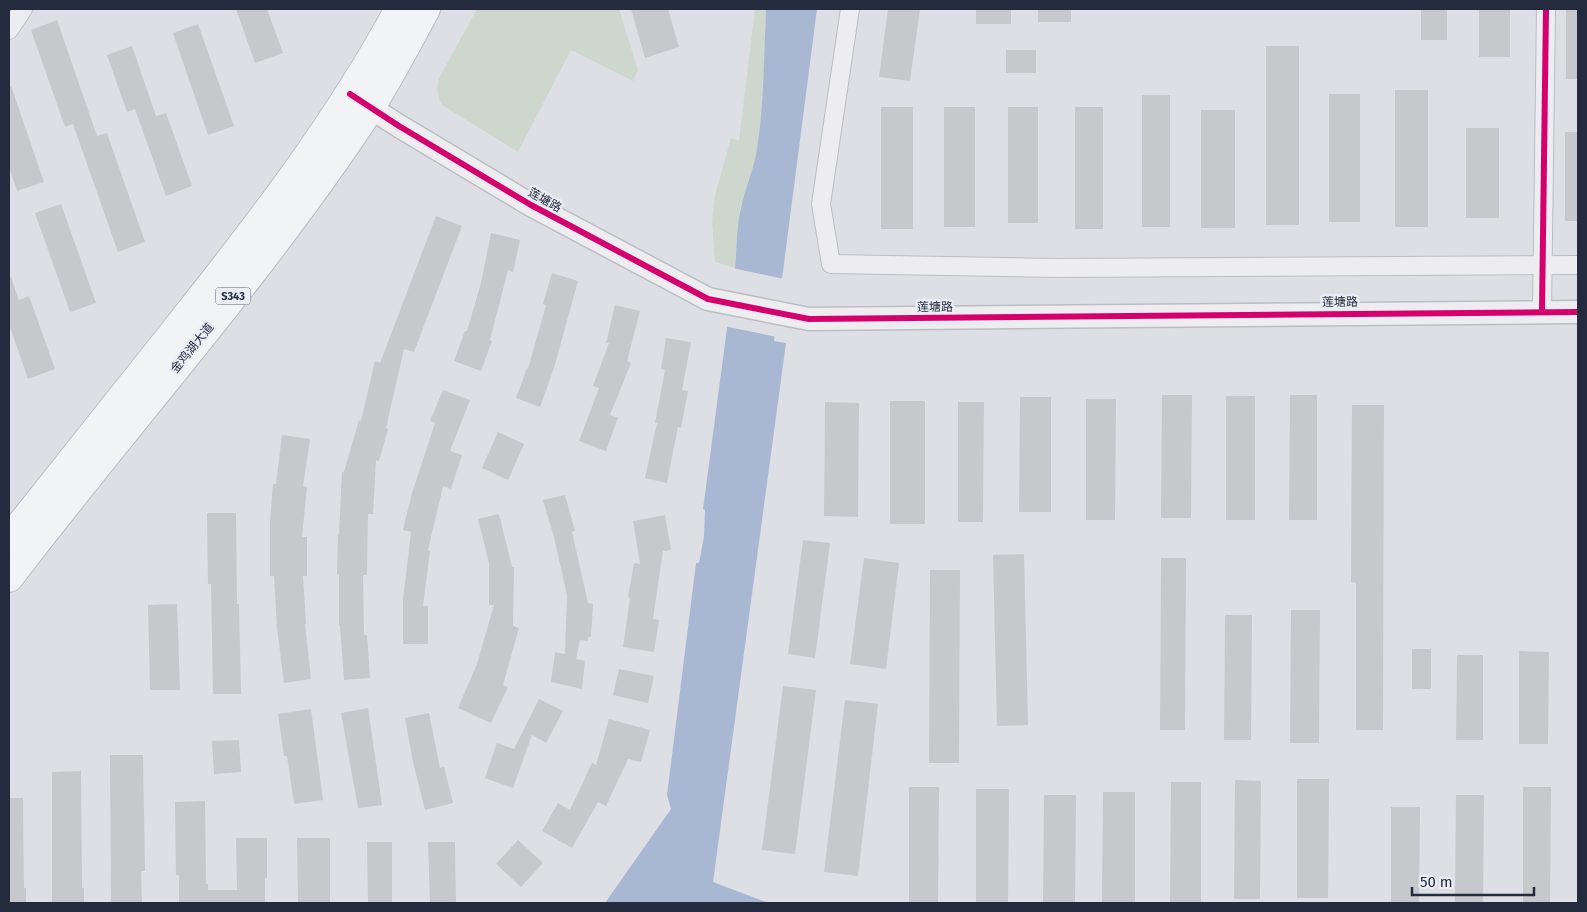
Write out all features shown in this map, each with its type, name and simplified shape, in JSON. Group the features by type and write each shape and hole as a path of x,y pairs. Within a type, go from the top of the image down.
{"main road":[{"name":"金鸡湖大道","path":"9,578 268,252 356,129 360,100 380,44 399,9"},
{"name":"金鸡湖大道","path":"9,539 250,236 336,115 360,100 401,56 426,9"}],"street":[{"path":"9,30 23,9"},
{"path":"850,9 821,204 832,264 1058,268 1578,265"},
{"path":"1542,312 1546,9"},
{"name":"莲塘路","path":"360,100 531,205 708,299 809,320 1578,312"}],"shaded area":[{"path":"477,9 619,9 638,70 633,81 571,50 518,152 442,105 439,98 437,88 439,78"},
{"path":"755,9 766,9 764,75 755,163 740,209 735,268 715,262 712,221 715,195 731,138 739,141"}],"water":[{"path":"766,9 817,9 774,341 786,343 713,882 769,903 605,903 671,809 667,795 696,563 699,563 704,536 705,510 703,509 735,268 738,223 756,157 759,132"}],"pier":[{"path":"732,268 784,279 777,337 724,326"}],"building":[{"path":"236,9 267,9 283,53 255,63"},
{"path":"631,9 668,9 679,47 645,58"},
{"path":"888,9 920,9 910,81 879,77"},
{"path":"976,9 1011,9 1011,24 976,24"},
{"path":"1038,9 1071,9 1071,22 1038,22"},
{"path":"1421,9 1447,9 1447,40 1421,40"},
{"path":"1479,9 1510,9 1510,57 1479,57"},
{"path":"1566,9 1578,9 1578,79 1566,79"},
{"path":"57,20 97,136 107,133 145,242 118,252 73,124 65,127 31,30"},
{"path":"198,24 234,126 208,135 173,33"},
{"path":"132,46 156,116 166,113 192,186 166,196 135,109 127,112 107,55"},
{"path":"1266,46 1299,46 1299,225 1266,225"},
{"path":"1006,50 1036,50 1036,73 1006,73"},
{"path":"11,86 44,182 17,191 9,167 9,87"},
{"path":"1395,90 1428,90 1428,227 1395,227"},
{"path":"1329,94 1360,94 1360,222 1329,222"},
{"path":"1142,95 1170,95 1170,227 1142,227"},
{"path":"881,107 913,107 913,229 881,229"},
{"path":"944,107 975,107 975,227 944,227"},
{"path":"1008,107 1038,107 1038,223 1008,223"},
{"path":"1075,107 1103,107 1103,229 1075,229"},
{"path":"1201,110 1235,110 1235,228 1201,228"},
{"path":"1466,128 1499,128 1499,218 1466,218"},
{"path":"1565,132 1578,132 1578,221 1565,221"},
{"path":"61,204 96,303 70,312 35,213"},
{"path":"436,216 462,226 414,352 404,349 386,428 388,429 379,461 376,460 373,514 368,514 367,575 363,575 364,635 367,635 370,678 344,680 339,626 339,574 337,574 342,472 344,472 359,420 361,421 375,361 380,363"},
{"path":"491,233 520,240 513,272 508,270 490,340 492,341 481,371 454,361 465,331 467,331 481,283"},
{"path":"552,273 578,281 554,368 540,407 516,398 528,369 546,305 543,304"},
{"path":"9,277 11,277 19,300 29,296 55,369 28,379 9,324"},
{"path":"615,305 640,311 627,361 631,363 610,415 618,418 606,451 579,441 599,388 593,386 609,343 606,343"},
{"path":"666,338 691,342 682,390 688,391 681,428 678,427 667,483 645,478 657,423 655,423 665,370 661,369"},
{"path":"443,390 470,400 450,451 462,455 451,489 443,486 428,550 430,551 423,606 428,606 428,644 403,644 403,600 411,532 403,530 412,493 435,423 430,421"},
{"path":"1162,395 1192,395 1191,518 1161,518"},
{"path":"1290,395 1317,395 1317,520 1289,520"},
{"path":"1226,396 1255,396 1255,520 1226,520"},
{"path":"1020,397 1051,397 1051,512 1019,512"},
{"path":"1086,399 1116,399 1115,520 1086,520"},
{"path":"890,401 925,401 925,524 890,524"},
{"path":"825,402 859,403 858,517 824,516"},
{"path":"958,402 984,402 983,522 958,522"},
{"path":"1352,405 1384,405 1383,730 1356,730 1356,583 1351,582"},
{"path":"498,432 524,444 508,480 482,468"},
{"path":"282,435 310,439 303,486 307,487 302,537 307,537 307,576 303,576 305,624 311,679 284,683 277,628 274,576 270,576 270,522 273,484 276,484"},
{"path":"565,495 575,531 572,532 588,603 593,604 591,637 588,637 588,641 580,640 576,659 585,661 582,689 551,682 555,652 565,654 567,595 554,537 543,500"},
{"path":"207,513 236,513 237,604 239,604 241,694 213,694 211,584 208,584"},
{"path":"499,514 512,567 514,567 513,626 519,628 503,685 508,687 491,723 458,708 477,664 494,605 489,605 489,563 478,519"},
{"path":"665,515 671,550 663,551 653,619 659,620 654,652 623,647 630,598 628,597 634,563 640,564 633,521"},
{"path":"803,540 830,543 815,658 788,654"},
{"path":"1024,554 1028,725 997,726 993,555"},
{"path":"864,558 899,563 886,669 850,664"},
{"path":"1161,558 1186,558 1185,730 1160,730"},
{"path":"930,570 960,570 959,763 929,763"},
{"path":"177,604 180,690 150,690 148,605"},
{"path":"1291,610 1320,610 1319,743 1290,743"},
{"path":"1225,615 1252,615 1251,740 1224,740"},
{"path":"1412,649 1431,649 1431,689 1412,689"},
{"path":"1519,651 1549,652 1548,744 1519,744"},
{"path":"1457,655 1483,655 1483,740 1456,740"},
{"path":"619,669 654,676 648,703 613,695"},
{"path":"783,686 816,690 795,854 762,850"},
{"path":"539,699 563,711 546,743 532,735 513,788 485,778 497,743 514,749"},
{"path":"845,700 878,704 858,876 824,872"},
{"path":"368,708 382,805 358,808 341,713"},
{"path":"311,709 323,800 294,804 287,756 284,756 278,714"},
{"path":"429,713 440,768 444,767 453,803 425,810 413,762 405,718"},
{"path":"609,719 650,730 641,762 628,759 606,806 598,802 572,848 542,831 558,803 570,810 592,763 596,765"},
{"path":"239,740 241,772 214,774 212,741"},
{"path":"110,755 143,755 145,871 141,871 142,903 111,903"},
{"path":"81,771 82,888 84,888 84,903 52,903 52,772"},
{"path":"1297,779 1329,779 1328,898 1297,898"},
{"path":"1235,780 1261,781 1260,899 1234,899"},
{"path":"1171,782 1201,782 1201,903 1170,903"},
{"path":"909,787 939,787 938,903 909,903"},
{"path":"1523,787 1551,787 1550,903 1523,903"},
{"path":"976,789 1009,789 1008,903 976,903"},
{"path":"1103,792 1135,792 1135,903 1102,903"},
{"path":"1044,795 1076,795 1075,903 1043,903"},
{"path":"1456,795 1484,795 1483,903 1455,903"},
{"path":"9,798 23,798 24,888 26,888 26,903 9,903"},
{"path":"205,801 206,884 208,884 208,890 237,890 236,838 267,838 265,903 179,903 179,875 176,875 175,802"},
{"path":"1391,807 1420,807 1419,903 1391,903"},
{"path":"297,838 330,838 330,903 298,903"},
{"path":"518,840 543,863 521,887 496,864"},
{"path":"367,842 392,842 392,903 368,903"},
{"path":"428,842 455,842 456,903 430,903"}],"cycle path":[{"path":"1542,311 1546,9"},
{"path":"350,94 399,126 531,205 708,299 809,319 1578,312"}]}
